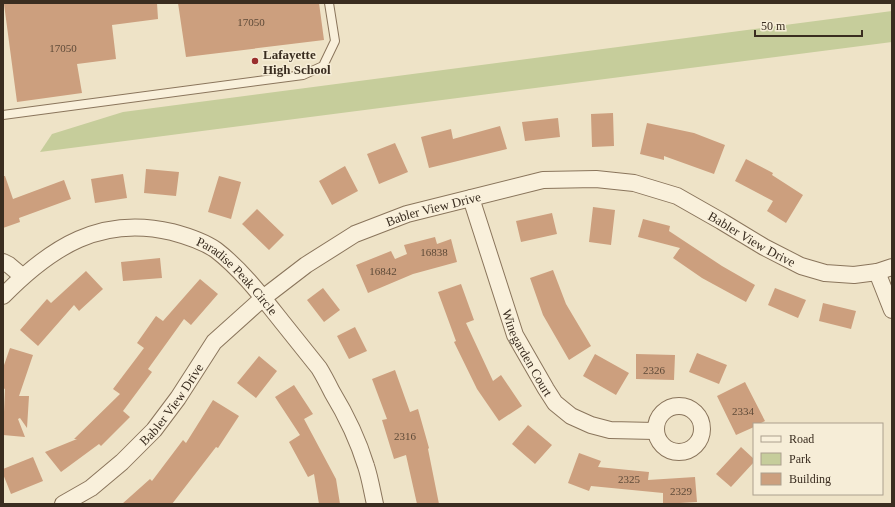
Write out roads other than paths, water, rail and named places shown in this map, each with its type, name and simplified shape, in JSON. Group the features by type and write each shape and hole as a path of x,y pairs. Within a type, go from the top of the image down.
{"street":[{"name":"Babler View Drive","path":"63,504 91,488 122,462 154,430 178,398 214,342 263,298 306,265 355,234 408,214 543,180 596,179 634,183 677,196 721,220 764,247 801,266 825,273 854,275 877,272 892,267"},
{"name":"Winegarden Court","path":"472,198 515,335 546,389 556,402 571,416 591,425 610,430 655,431"},
{"name":"Paradise Peak Circle","path":"3,296 22,276 46,257 74,241 103,231 131,227 160,229 191,237 215,250 238,270 263,298 320,369 344,411 355,436 366,467 375,504"},
{"path":"3,262 22,276"},
{"path":"877,272 892,310"}],"lane":[{"path":"3,115 303,75 323,66 335,41 329,3"}],"place":[{"name":"Lafayette High School","path":"255,61"}]}
